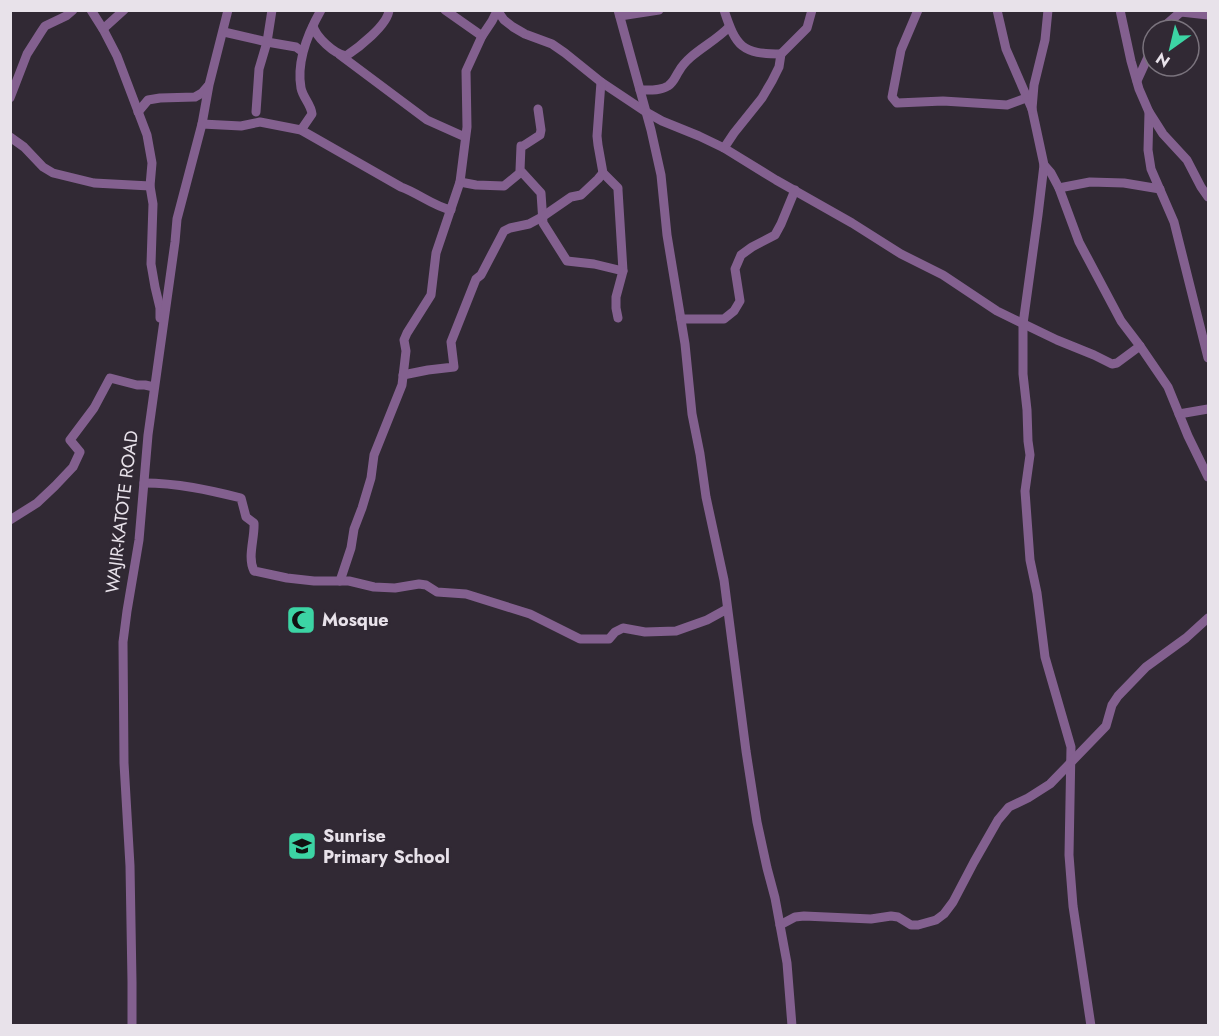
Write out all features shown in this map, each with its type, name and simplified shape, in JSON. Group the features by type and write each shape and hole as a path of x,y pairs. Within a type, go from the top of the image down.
{"street":[{"path":"10,98 27,54 45,26 73,10"},
{"path":"91,10 103,29 126,77 147,135 152,163 150,186 153,204 152,264 160,308 159,351"},
{"path":"103,29 124,10"},
{"name":"WAJIR-KATOTE ROAD","path":"132,1026 130,866 124,763 123,642 139,540 148,435 177,219 228,10"},
{"path":"256,112 259,69 267,42 272,10"},
{"path":"301,130 312,114 302,90 300,77 303,50 321,10"},
{"path":"340,55 346,56 371,36 389,16 389,10"},
{"path":"445,10 482,36"},
{"path":"658,10 619,14 661,175 692,414 706,497 724,580 757,822 787,963 792,1026"},
{"path":"724,10 729,27 741,44 750,51 762,54 781,54"},
{"path":"724,148 762,98 772,81 781,54 807,28 812,10"},
{"path":"918,10 901,50 892,97 897,103 943,101 1006,105 1026,98"},
{"path":"997,10 1006,49 1032,109 1044,165 1023,324 1023,374 1030,455 1025,491 1030,560 1037,593 1045,657 1071,747 1069,855 1073,906 1091,1026"},
{"path":"1032,109 1034,85 1045,40 1048,10"},
{"path":"1120,10 1131,61 1149,112 1163,134 1187,160 1209,197"},
{"path":"340,581 371,478 374,455 402,385 406,351 404,340 431,295 436,253 460,182 467,127 466,71 482,36 497,11 513,27 552,44 601,82 662,122 724,148 901,254 943,275 997,311 1112,364 1117,363 1140,346"},
{"path":"1182,11 1209,15"},
{"path":"313,26 319,38 427,120 465,137"},
{"path":"640,90 651,91 667,87 676,79 679,70 699,50 712,43 729,27"},
{"path":"224,32 303,50"},
{"path":"1137,81 1141,72"},
{"path":"601,82 597,136 603,173 618,188 623,271 616,297 618,318"},
{"path":"138,112 148,100 195,98 209,85"},
{"path":"537,109 540,135 521,146 520,170 541,193 542,217 546,229 567,261 623,271"},
{"path":"1149,112 1148,150 1151,169 1174,222 1209,358"},
{"path":"202,124 241,126 260,122 301,130 401,187 442,208 451,210"},
{"path":"10,137 24,147 43,167 53,173 94,183 150,186"},
{"path":"1044,165 1059,188 1084,252 1120,321 1168,387 1209,477"},
{"path":"460,182 504,186 521,172"},
{"path":"403,375 454,367 451,342 476,279 481,275 504,231 529,224 571,197 580,195 603,173"},
{"path":"1059,188 1090,182 1124,183 1160,189"},
{"path":"681,319 724,319 734,311 740,301 735,269 741,255 776,236 795,190"},
{"path":"10,520 37,503 73,467 80,452 70,440 94,408 110,378 137,386 154,387"},
{"path":"1179,414 1209,409"},
{"path":"144,483 212,490 241,498 246,517 254,523 251,558 254,571 314,581 349,581 374,587 395,588 426,585 437,592 466,594 530,614 580,639 609,639 623,628 645,632 676,631 707,620 727,609"},
{"path":"780,925 795,916 871,919 891,916 910,925 936,920 953,902 994,828 1009,807 1050,784 1106,726 1112,705 1118,696 1146,667 1209,618"}],"place":[{"name":"Mosque","path":"301,620"},
{"name":"Sunrise Primary School","path":"302,846"}]}
